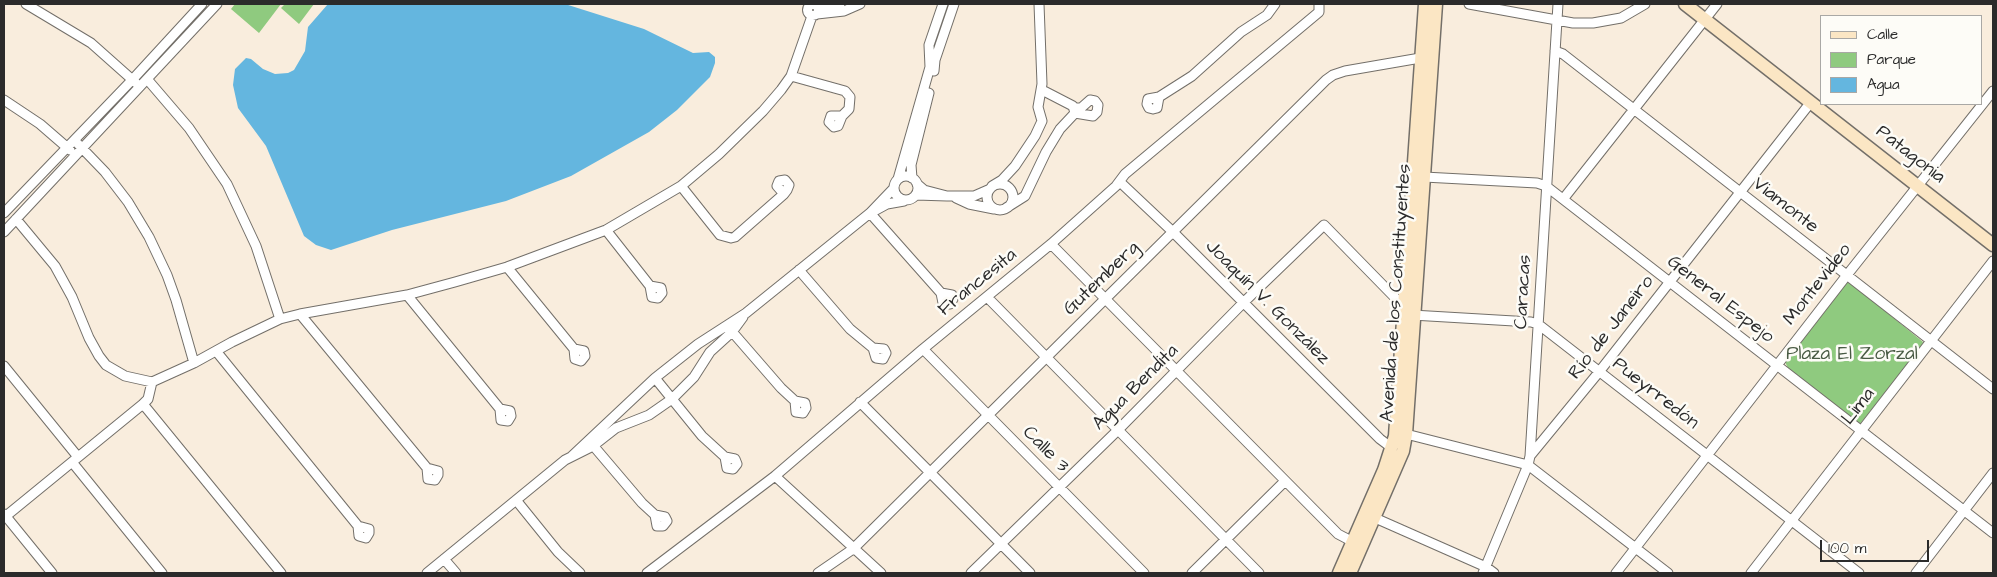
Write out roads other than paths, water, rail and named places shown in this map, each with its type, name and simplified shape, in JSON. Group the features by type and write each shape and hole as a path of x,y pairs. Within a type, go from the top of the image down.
{"main road":[{"name":"Avenida de los Constituyentes","path":"1350,573 1357,544 1392,448 1397,416 1424,177 1427,57 1425,4"},
{"name":"Avenida de los Constituyentes","path":"1339,573 1375,518 1403,451 1406,434 1410,312 1427,57 1436,4"},
{"name":"Patagonia","path":"1685,4 1993,245"}],"street":[{"path":"26,4 90,44 140,87"},
{"path":"5,228 17,218 217,4"},
{"path":"811,10 840,4"},
{"path":"811,10 844,11 860,4"},
{"path":"916,195 911,164 934,75 929,45 943,4"},
{"path":"427,573 516,500 590,443 616,428 649,415 672,399 694,377 710,352 729,329 746,313 870,213 893,189 898,179 932,64 954,4"},
{"path":"994,209 987,200 991,188 1002,180 1015,166 1039,128 1042,117 1038,107 1042,90 1039,4"},
{"path":"1159,97 1192,76 1241,32 1267,15 1276,4"},
{"path":"1469,4 1557,22 1583,23 1621,18 1645,4"},
{"name":"Caracas","path":"1484,570 1529,460 1558,4"},
{"path":"1564,198 1717,4"},
{"path":"204,17 196,6 143,68 5,211 17,218 55,266 72,297 89,338 106,365 125,376 152,382 194,364 216,350 280,319 407,295 507,267 606,230 681,186 742,132 775,97 791,76 811,10"},
{"name":"Francesita","path":"653,572 775,476 860,402 1051,244 1120,182 1125,174 1320,6"},
{"name":"Viamonte","path":"1555,51 1564,54 1993,389"},
{"name":"Gutemberg","path":"818,573 853,549 1330,77 1345,71 1427,57"},
{"path":"143,68 189,128 227,184 256,246 280,319"},
{"path":"791,76 845,92 850,97 850,104 846,113 842,116"},
{"path":"898,179 905,176 915,181 924,190 950,196 969,204 994,209 1006,208 1025,196 1046,152 1060,129 1075,110 1042,90"},
{"name":"Montevideo","path":"1616,573 1847,275 1993,91"},
{"path":"4,100 70,143 78,152 95,161 128,202 167,275 194,364"},
{"name":"Río de Janeiro","path":"1529,460 1811,102"},
{"name":"General Espejo","path":"1424,177 1537,183 1546,186 1564,198 1993,533"},
{"name":"Joaquín V. González","path":"1120,182 1173,232 1380,439 1392,448"},
{"path":"870,213 887,204 906,201 916,195 974,196 1000,184 1011,190 1013,198 1006,208"},
{"path":"681,186 720,235 731,238 735,237 784,194"},
{"path":"893,189 896,196 906,201"},
{"path":"870,213 941,293"},
{"name":"Agua Bendita","path":"971,573 1002,545 1243,303 1324,225 1410,312"},
{"path":"606,230 650,286"},
{"path":"1051,244 1338,534 1357,544"},
{"name":"Lima","path":"1751,573 1993,261"},
{"path":"507,267 574,349"},
{"path":"800,270 842,320 873,348"},
{"path":"407,295 500,409"},
{"path":"987,297 1259,573"},
{"path":"1410,312 1538,324"},
{"path":"300,314 427,468"},
{"name":"Pueyrredón","path":"1538,324 1859,573"},
{"path":"590,443 655,378 698,344 729,329"},
{"path":"729,329 770,378 794,401"},
{"path":"216,350 358,526"},
{"name":"Calle 3","path":"923,350 1144,573"},
{"path":"4,366 162,573"},
{"path":"655,378 702,436 725,457"},
{"path":"52,573 5,515 143,404 148,399 152,382"},
{"path":"860,402 1030,573"},
{"path":"143,404 281,573"},
{"path":"1406,434 1529,460 1668,573"},
{"path":"590,443 620,479 655,515"},
{"path":"1916,573 1993,473"},
{"path":"775,476 881,573"},
{"path":"1192,573 1285,481"},
{"path":"516,500 558,552 580,573"},
{"path":"1375,518 1494,573"},
{"path":"444,559 456,573"}],"water":[{"path":"328,4 565,4 644,29 693,53 709,52 715,57 715,63 710,77 677,110 649,132 571,176 506,201 392,230 331,250 316,245 304,236 266,146 238,108 233,85 235,69 246,58 251,59 263,69 275,74 288,73 294,70 305,51 308,27"}],"park label":[{"name":"Plaza El Zorzal","path":"1852,355"}]}
